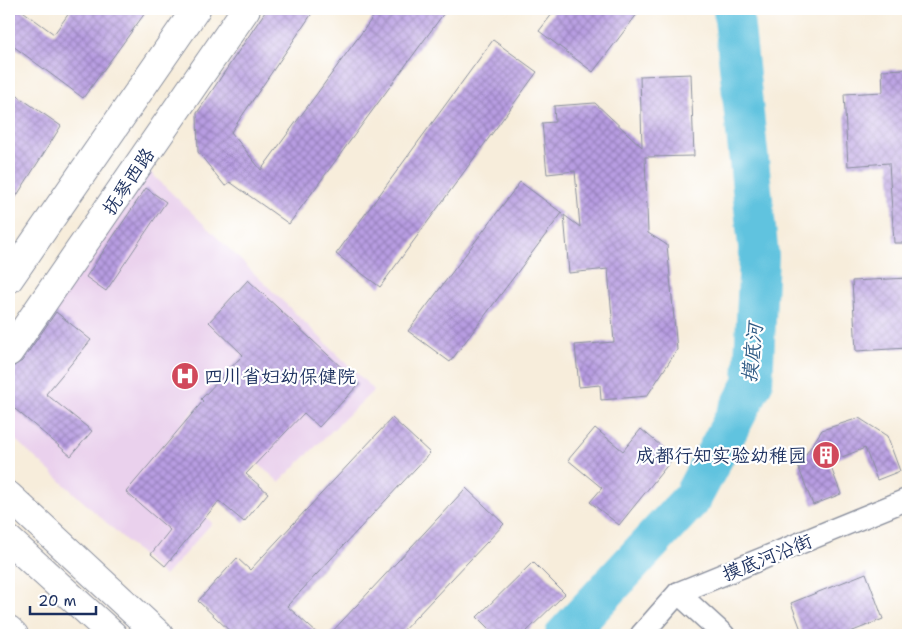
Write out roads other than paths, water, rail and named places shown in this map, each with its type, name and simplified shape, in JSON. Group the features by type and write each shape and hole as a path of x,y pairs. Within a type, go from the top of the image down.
{"main road":[{"path":"9,279 196,9"},
{"name":"抚琴西路","path":"9,352 246,9"},
{"path":"9,496 159,635"},
{"path":"9,540 113,635"},
{"path":"9,630 14,635"}],"street":[{"name":"摸底河沿街","path":"641,635 678,593 908,499"},
{"path":"678,593 724,635"}],"waterway":[{"name":"摸底河","path":"565,635 692,498 753,383 759,256 733,9"}],"place":[{"name":"四川省妇幼保健院","path":"185,376"},
{"name":"成都行知实验幼稚园","path":"826,455"}]}
